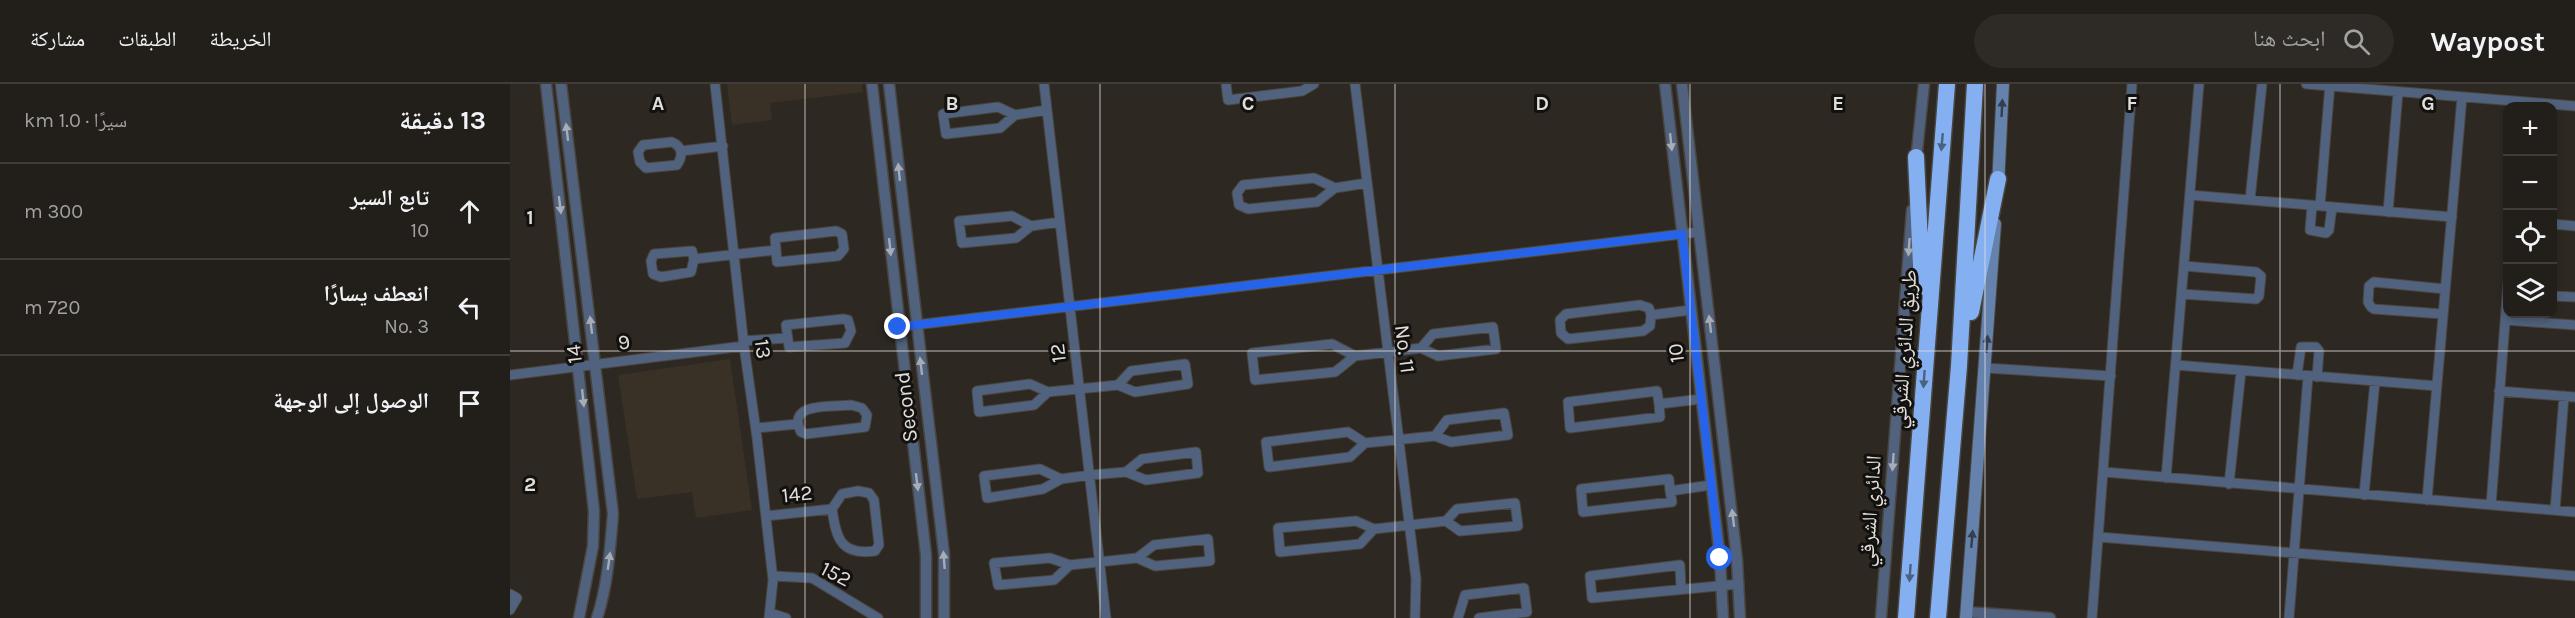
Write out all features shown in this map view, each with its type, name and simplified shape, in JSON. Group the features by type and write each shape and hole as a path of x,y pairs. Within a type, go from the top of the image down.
{"highway":[{"name":"طريق الدائري الشرقي","path":"1906,618 1947,84"},
{"path":"1938,618 1959,366 1975,84"},
{"path":"1916,157 1926,355"},
{"path":"1959,366 1998,179"}],"main road":[{"path":"1966,615 1986,368 2003,84"}],"street":[{"name":"14","path":"546,84 594,511 593,546 579,618"},
{"name":"14","path":"561,84 613,513 610,557 597,618"},
{"name":"13","path":"715,84 743,343 766,516 772,576 770,616"},
{"name":"Second","path":"872,84 898,327 926,555 926,618"},
{"name":"Second","path":"890,84 944,554 944,618"},
{"name":"12","path":"1044,84 1106,618"},
{"path":"1226,84 1228,100 1302,91 1314,84"},
{"name":"No. 11","path":"1354,84 1410,526 1416,579 1415,618"},
{"name":"10","path":"1665,84 1712,485 1723,618"},
{"name":"10","path":"1682,84 1739,584 1740,618"},
{"name":"الدائري الشرقي","path":"1881,618 1916,157 1924,84"},
{"path":"2092,618 2132,84"},
{"path":"2166,478 2199,84"},
{"path":"2250,200 2262,84"},
{"path":"2306,84 2506,102"},
{"path":"2330,85 2316,206 2310,230 2326,233 2329,230 2332,207"},
{"path":"2388,212 2398,92"},
{"path":"2427,500 2462,97"},
{"path":"2557,105 2575,106"},
{"path":"1015,115 998,107 943,114 946,134 1000,128 1015,115 1047,110"},
{"path":"672,142 678,145 681,151 681,159 677,165 646,168 640,162 638,152 643,145 672,142"},
{"path":"681,151 723,146"},
{"path":"1335,188 1314,178 1243,185 1237,193 1239,205 1248,209 1317,202 1335,188 1367,183"},
{"path":"2190,195 2452,217"},
{"path":"1031,226 1012,216 959,221 962,243 1016,238 1031,226 1060,222"},
{"path":"2557,224 2575,226"},
{"path":"836,231 842,234 844,249 838,256 777,262 776,250 775,238 836,231"},
{"path":"898,327 1699,232"},
{"path":"692,250 694,259 691,272 661,277 653,274 651,261 654,254 692,250"},
{"path":"694,259 776,250"},
{"path":"2181,294 2256,299 2259,296 2261,276 2256,272 2184,266"},
{"path":"2443,314 2374,309 2367,302 2369,286 2374,282 2445,289"},
{"path":"2557,296 2575,297"},
{"path":"1640,305 1649,308 1651,315 1650,327 1643,331 1568,339 1561,333 1560,320 1566,314 1640,305"},
{"path":"1651,315 1691,310"},
{"path":"843,320 850,324 851,331 845,343 789,347 787,338 786,325 843,320"},
{"path":"2491,505 2505,320 2575,325"},
{"path":"1354,356 1332,344 1252,353 1255,380 1335,372 1354,356 1421,348 1438,356 1496,349 1493,327 1433,334 1421,348"},
{"name":"9","path":"510,375 787,338"},
{"path":"1048,392 1034,405 979,412 977,391 1030,384 1048,392 1118,385 1135,392 1188,384 1185,364 1131,370 1118,385"},
{"path":"2176,365 2437,386"},
{"path":"1986,368 2111,376"},
{"path":"2229,484 2241,370"},
{"path":"2289,618 2307,376"},
{"path":"2364,495 2375,381"},
{"path":"1658,391 1659,404 1660,417 1570,428 1568,402 1658,391"},
{"path":"2499,391 2575,397"},
{"path":"2555,510 2564,396"},
{"path":"1659,404 1701,399"},
{"path":"851,405 862,408 867,415 865,427 856,430 806,434 801,432 797,424 798,416 804,410 851,405"},
{"path":"1365,443 1350,457 1269,467 1266,442 1348,432 1365,443 1435,436 1451,442 1508,435 1504,413 1447,420 1435,436"},
{"path":"756,428 797,424"},
{"path":"1061,479 1040,469 984,476 987,498 1043,489 1061,479 1090,475 1126,472 1146,480 1198,473 1196,452 1142,459 1126,472"},
{"path":"2104,472 2575,512"},
{"path":"1669,479 1670,491 1671,502 1583,512 1581,489 1669,479"},
{"path":"1670,491 1712,485"},
{"path":"858,491 869,493 874,500 879,545 875,551 862,553 840,543 836,536 832,509 842,494 858,491"},
{"path":"1374,529 1360,544 1280,552 1278,528 1356,520 1374,529 1446,522 1461,531 1518,526 1515,503 1457,509 1446,522"},
{"name":"142","path":"766,516 832,509"},
{"path":"2099,537 2575,576"},
{"path":"1070,565 1054,580 998,585 994,563 1050,558 1070,565 1137,558 1155,566 1210,561 1208,539 1154,545 1137,558"},
{"path":"1681,589 1680,565 1590,576 1592,598 1739,584"},
{"name":"152","path":"772,576 812,578 878,618"},
{"path":"1458,618 1465,595 1524,588 1527,612 1479,618"},
{"path":"510,610 513,596"},
{"path":"1966,615 2050,618"},
{"path":"770,616 786,618"}],"shaded area":[{"path":"727,84 862,84 863,92 770,103 772,120 732,125"},
{"path":"730,359 752,510 696,518 692,492 637,499 618,375"}],"route":[{"path":"898,327 1682,234 1720,558"}]}
